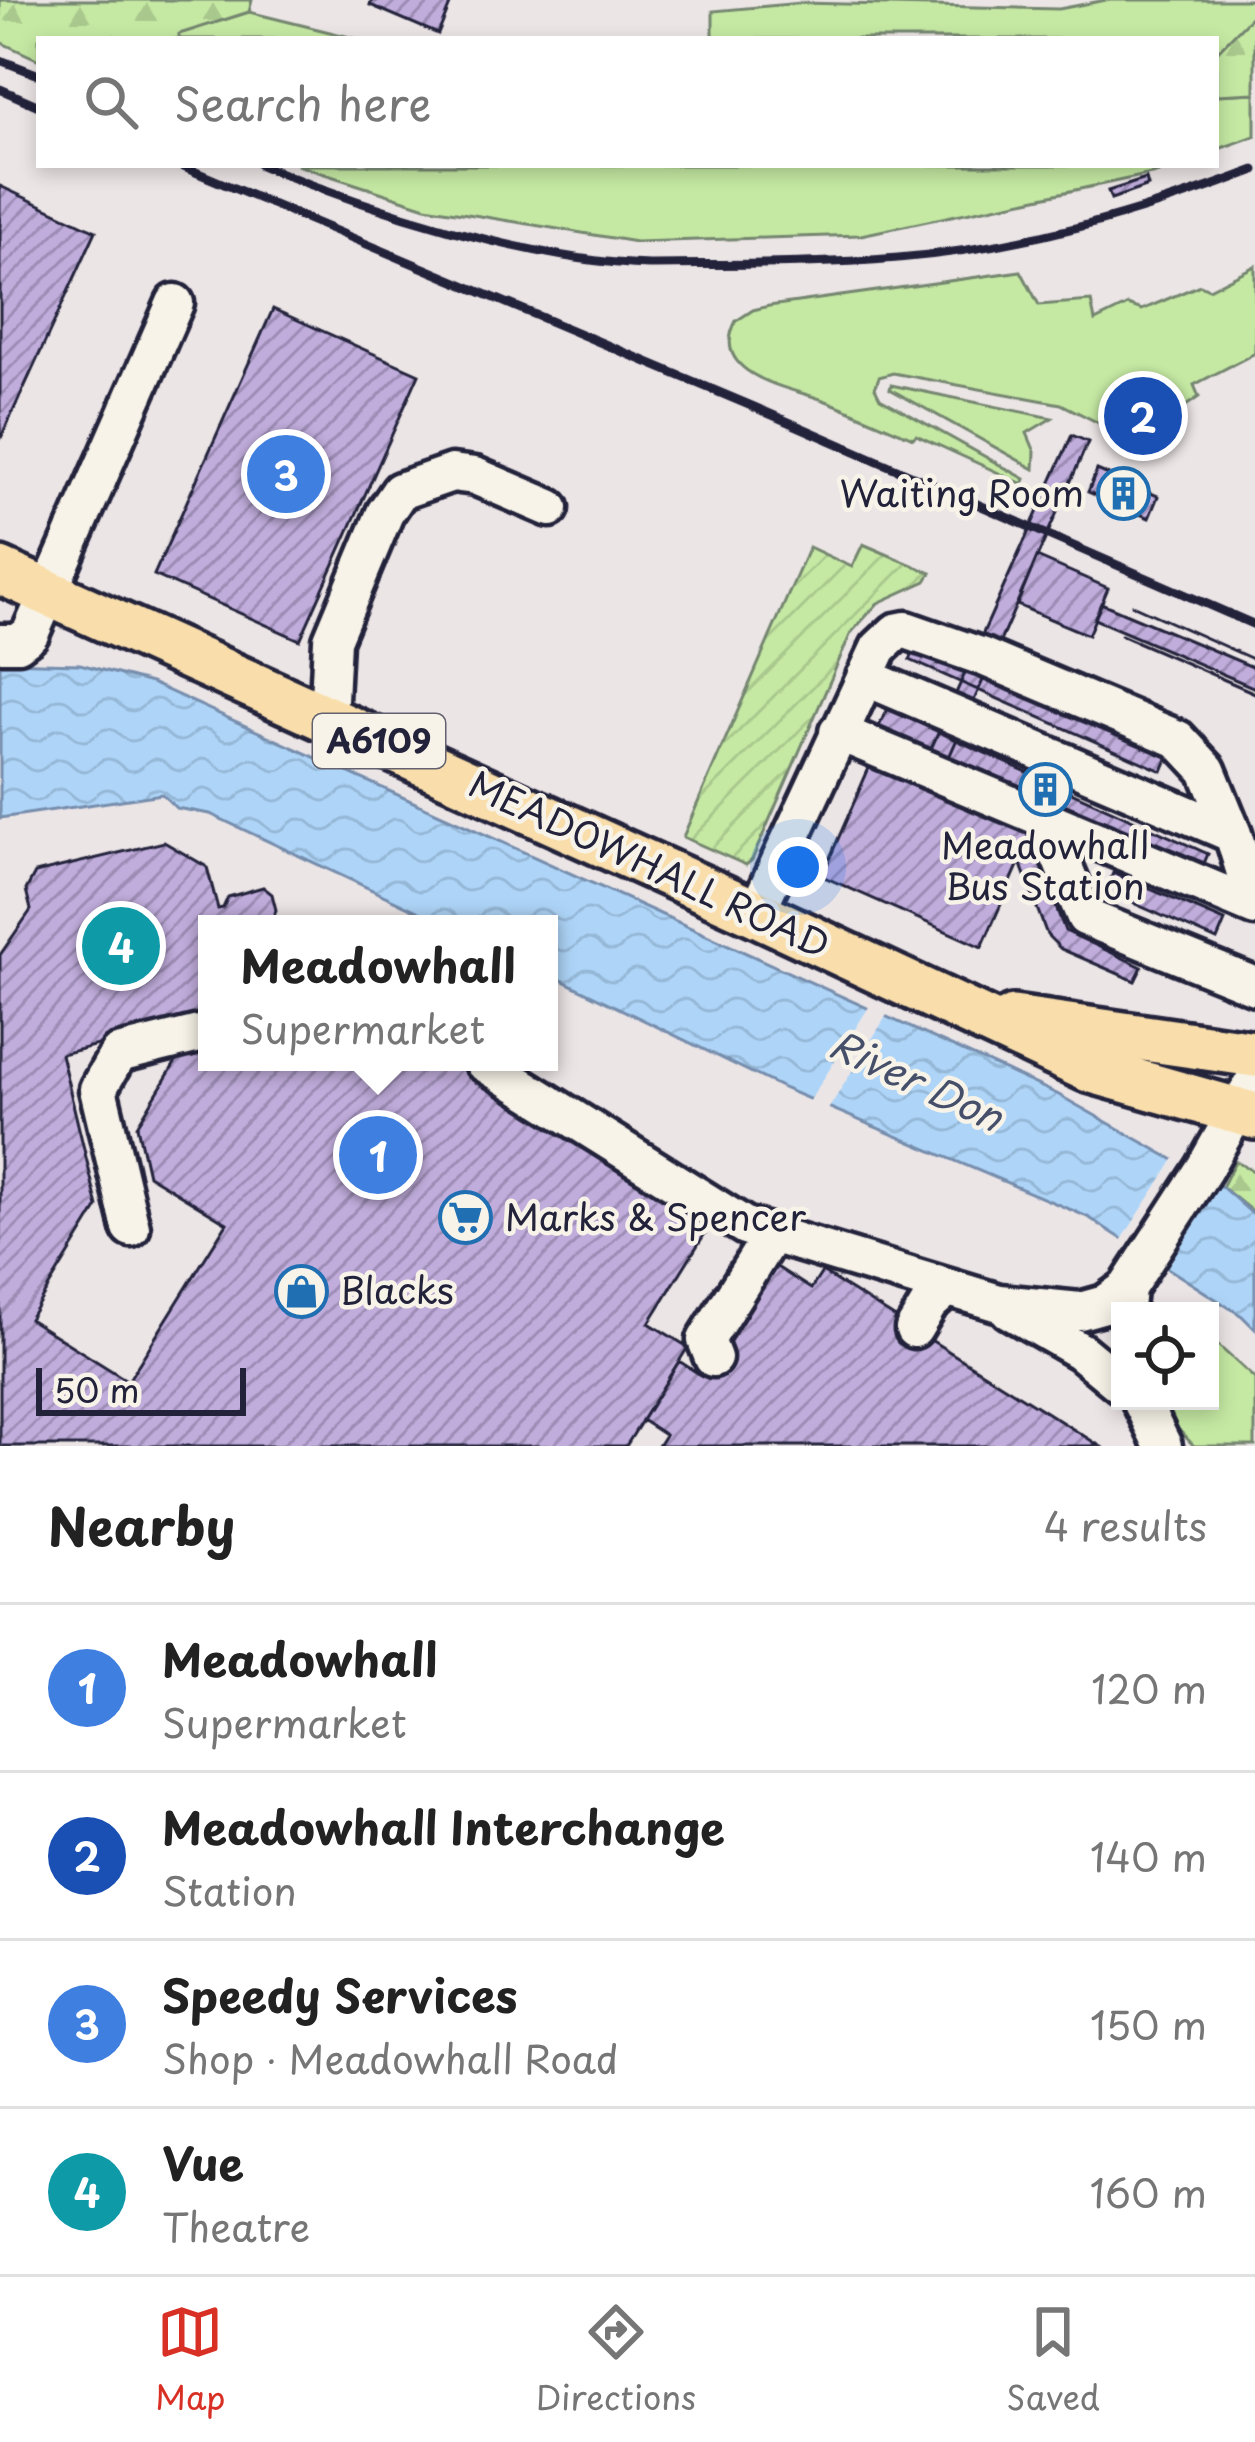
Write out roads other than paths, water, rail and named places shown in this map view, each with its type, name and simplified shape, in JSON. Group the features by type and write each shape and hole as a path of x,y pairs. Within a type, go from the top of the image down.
{"main road":[{"name":"MEADOWHALL ROAD","path":"0,571 1089,1069 1249,1102"},
{"name":"MEADOWHALL ROAD","path":"969,1012 1255,1054"}],"street":[{"path":"0,643 18,643 30,634 175,302"},
{"path":"323,717 329,700 332,640 385,513 400,491 452,473 475,476 550,508"},
{"path":"756,913 865,677 888,637 906,630 1178,739 1207,770 1255,906"},
{"path":"865,677 1233,834"},
{"path":"838,732 1255,906"},
{"path":"1045,822 1085,917 1255,986"},
{"path":"131,1228 98,1089 118,1054 198,1034"},
{"path":"498,1071 759,1230 999,1303 1080,1311 1126,1299 1249,1102"},
{"path":"713,1358 706,1340 759,1230"},
{"path":"914,1329 929,1304 947,1288"},
{"path":"999,1303 1080,1352 1111,1377"},
{"path":"1142,1410 1162,1445"}],"water":[{"name":"River Don","path":"0,662 80,664 151,683 1057,1094 1222,1187 1255,1216 1255,1329 1088,1217 785,1089 558,978 558,915 426,915 210,814 176,808 162,794 0,818"}],"tram line":[{"path":"1132,605 1255,660"},
{"path":"1121,635 1255,693"}],"railway":[{"path":"0,60 36,74"},
{"path":"0,89 36,105"},
{"path":"186,168 1255,625"},
{"path":"268,168 350,199 503,244 649,265 867,260 990,246 1124,215 1255,170"}],"place":[{"name":"Meadowhall Interchange","path":"1143,416"},
{"name":"Speedy Services","path":"286,474"},
{"name":"Waiting Room","path":"1123,494"},
{"name":"Meadowhall Bus Station","path":"1045,790"},
{"name":"Vue","path":"121,946"},
{"name":"Meadowhall","path":"378,1155"},
{"name":"Marks & Spencer","path":"466,1218"},
{"name":"Blacks","path":"301,1291"}]}
